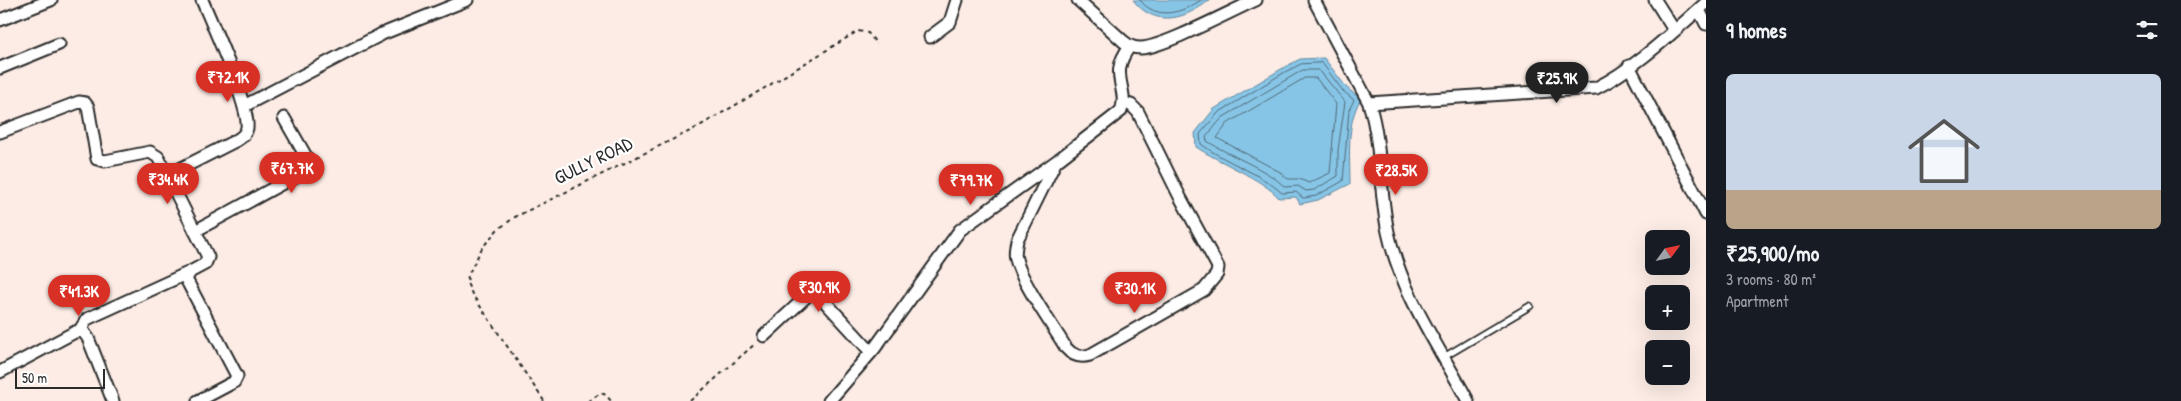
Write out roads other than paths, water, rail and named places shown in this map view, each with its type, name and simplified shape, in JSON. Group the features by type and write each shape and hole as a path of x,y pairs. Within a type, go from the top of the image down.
{"street":[{"path":"0,20 51,0"},
{"path":"168,175 242,136 247,127 244,106 202,0"},
{"path":"244,106 382,34 467,0"},
{"path":"930,37 950,22 957,0"},
{"path":"1078,0 1130,46 1139,48 1157,45 1256,0"},
{"path":"1314,0 1369,103 1374,122 1388,231 1407,289 1468,401"},
{"path":"1655,0 1674,30"},
{"path":"1369,103 1596,88 1611,80 1702,6 1706,24"},
{"path":"0,68 59,44"},
{"path":"829,401 871,352 960,230 1056,162 1121,111 1124,103 1118,78 1120,64 1130,46"},
{"path":"1629,66 1706,214"},
{"path":"0,132 75,103 85,103 88,107 97,159 105,161 150,152 158,157 208,260 190,272 86,319 80,330 0,372"},
{"path":"1056,162 1017,240 1014,253 1016,262 1033,294 1066,348 1070,353 1083,357 1090,355 1204,290 1217,274 1218,267 1180,197 1138,112 1132,105 1124,103"},
{"path":"195,231 305,171 308,160 284,118"},
{"path":"190,272 186,279 188,284 237,376 234,382 198,401"},
{"path":"764,336 808,295 816,292 871,352"},
{"path":"80,330 88,338 110,400"}],"lane":[{"path":"1444,357 1530,306"}],"water":[{"path":"1133,0 1210,0 1180,16 1160,18 1142,9"},
{"path":"1324,58 1347,88 1361,99 1356,108 1351,129 1350,184 1318,200 1300,204 1296,197 1279,198 1251,177 1196,147 1195,133 1214,109 1300,59"}]}
